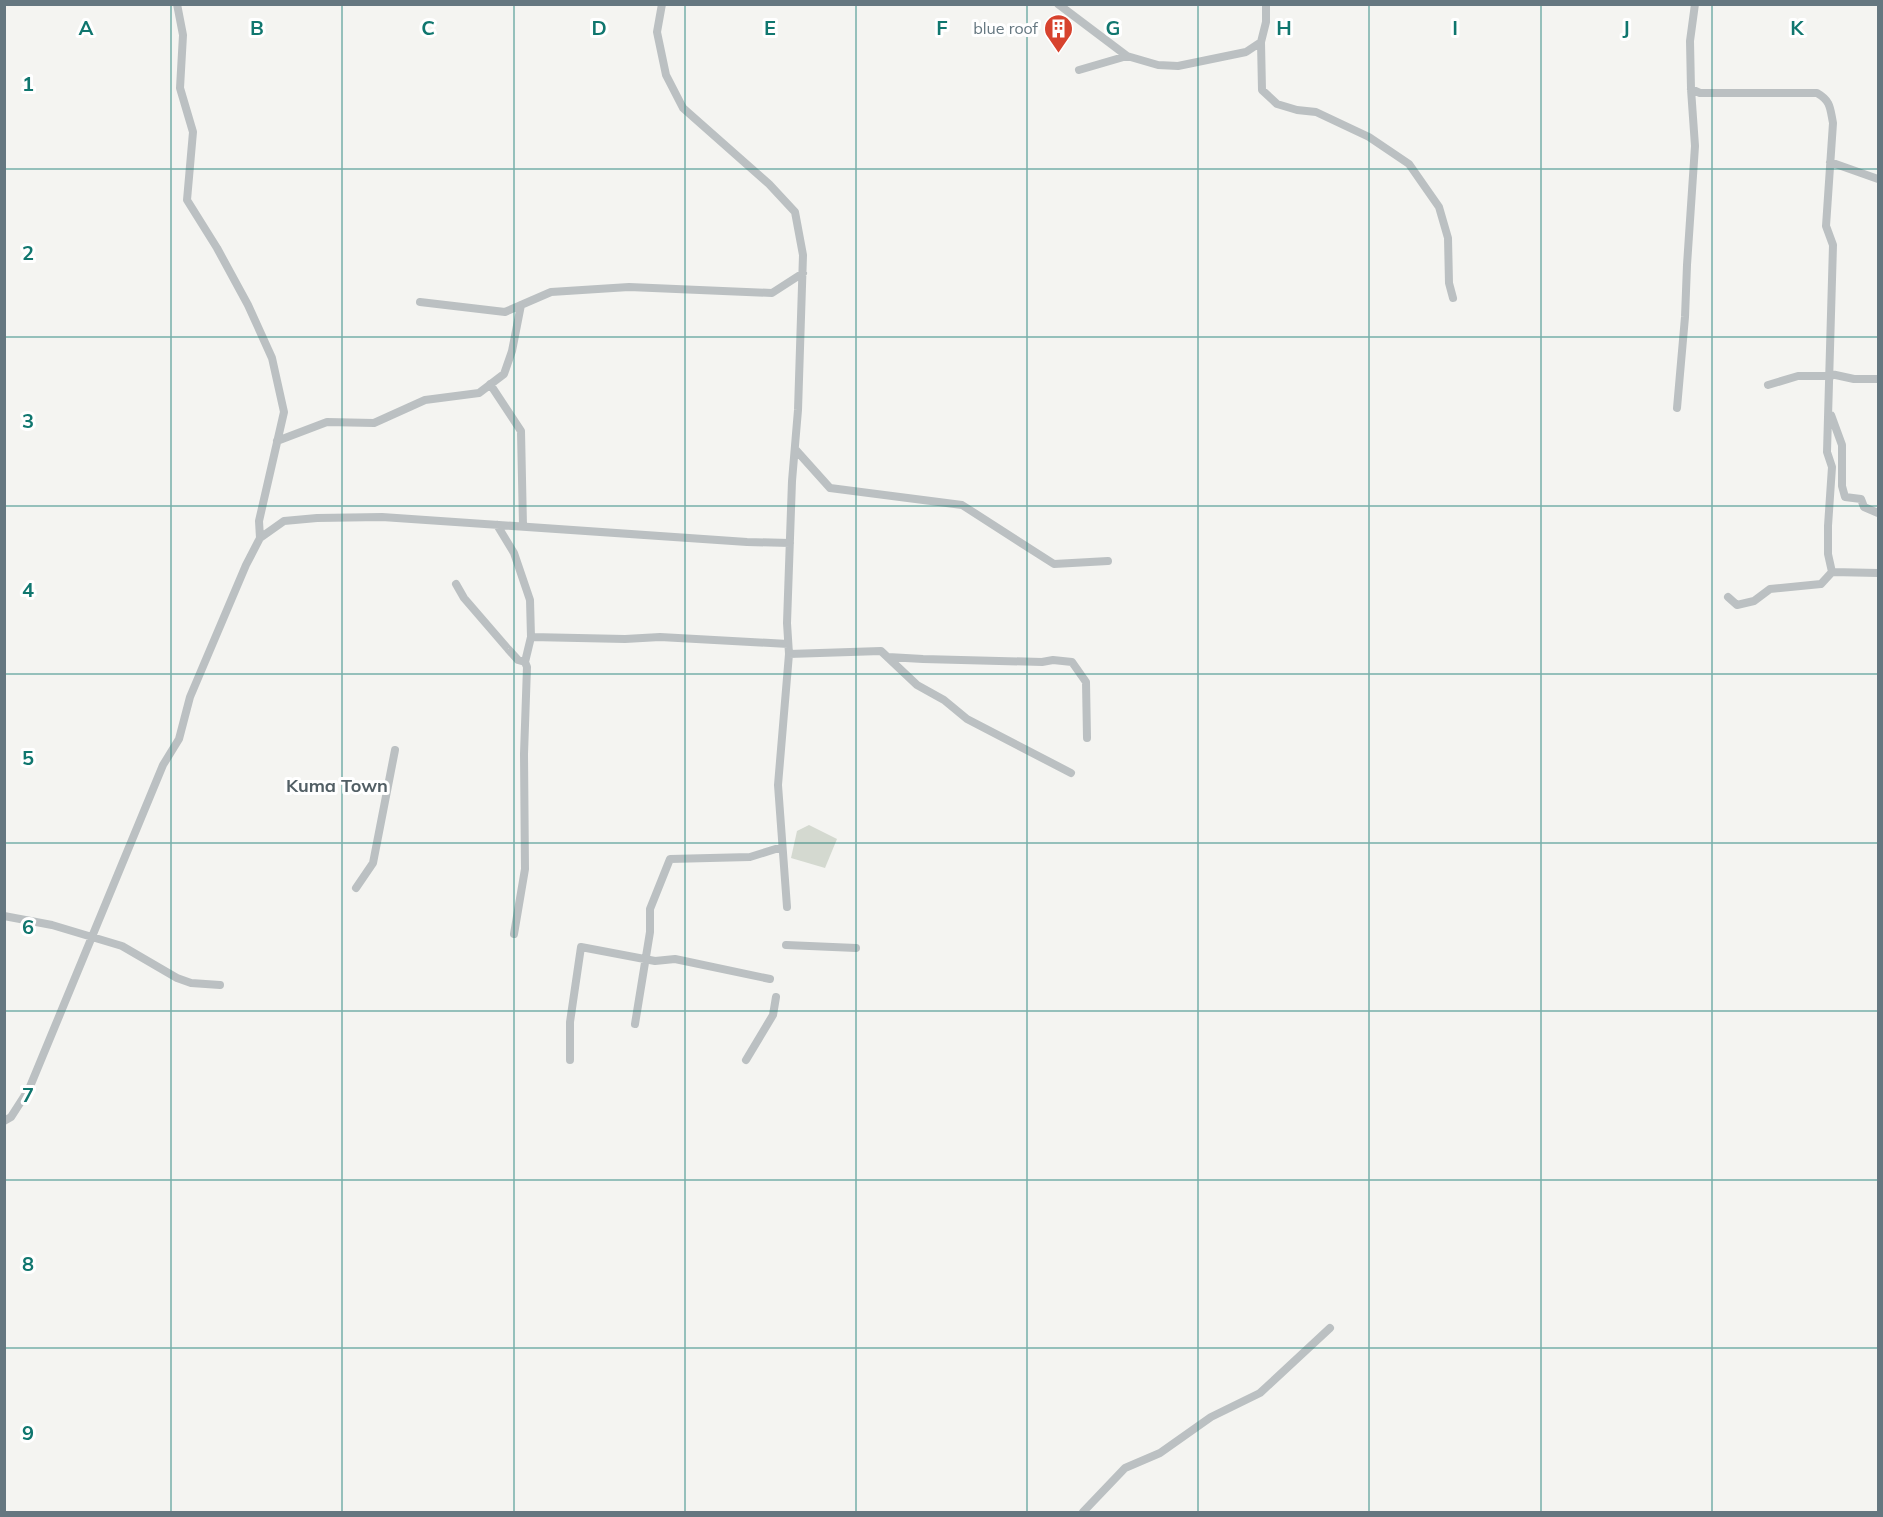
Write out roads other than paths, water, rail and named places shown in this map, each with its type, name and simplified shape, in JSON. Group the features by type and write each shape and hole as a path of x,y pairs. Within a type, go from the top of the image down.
{"street":[{"path":"177,4 183,35 180,88 193,132 187,200 232,276 273,358 284,412 259,521 260,538"},
{"path":"662,4 657,32 666,75 683,108 769,184 795,212 803,255 787,623 789,654 778,785 787,908"},
{"path":"1058,4 1127,56 1158,65 1178,66 1246,52 1261,42"},
{"path":"1266,4 1266,22 1261,42 1262,90 1276,104 1316,112 1369,137 1409,164 1439,207 1448,238 1449,284 1454,298"},
{"path":"1677,408 1695,146 1690,89 1690,41 1695,4"},
{"path":"1079,70 1127,56"},
{"path":"1690,89 1700,93 1817,93 1826,99 1831,108 1833,123 1826,226 1833,245 1827,452 1832,467 1828,526 1828,554 1832,572"},
{"path":"1830,162 1878,179"},
{"path":"420,302 505,312 550,292 629,287 772,293 803,273"},
{"path":"278,441 327,422 374,423 425,400 479,393 504,374 512,351 521,305"},
{"path":"1768,385 1798,376 1831,375 1854,379 1878,379"},
{"path":"490,384 521,431 523,526"},
{"path":"1829,409 1842,445 1842,486 1845,497 1861,499 1864,507 1878,513"},
{"path":"795,449 830,488 962,505 1054,564 1108,561"},
{"path":"4,1121 10,1117 29,1089 163,765 179,739 190,698 246,565 260,538 285,521 382,517 790,543"},
{"path":"498,525 514,553 530,600 531,637 525,662 527,667 524,754 525,869 514,934"},
{"path":"1728,597 1737,605 1754,601 1770,589 1821,584 1832,572 1878,573"},
{"path":"456,584 508,649 518,660 525,662"},
{"path":"531,637 625,639 660,637 788,644"},
{"path":"789,654 882,651 917,685 944,700 967,719 1071,773"},
{"path":"887,657 1072,662 1086,682 1087,738"},
{"path":"357,888 373,863 395,750"},
{"path":"635,1024 647,960 650,909 669,859 750,857 782,847"},
{"path":"4,916 52,925 122,946 177,978 191,983 220,985"},
{"path":"786,945 856,948"},
{"path":"570,1060 570,1022 581,947 647,960 675,959 770,979"},
{"path":"746,1060 773,1016 776,998"},
{"path":"1083,1512 1125,1468 1161,1453 1211,1417 1260,1393 1330,1328"}],"place":[{"name":"blue roof","path":"1059,54"}],"district":[{"name":"Kuma Town","path":"337,786"}]}
